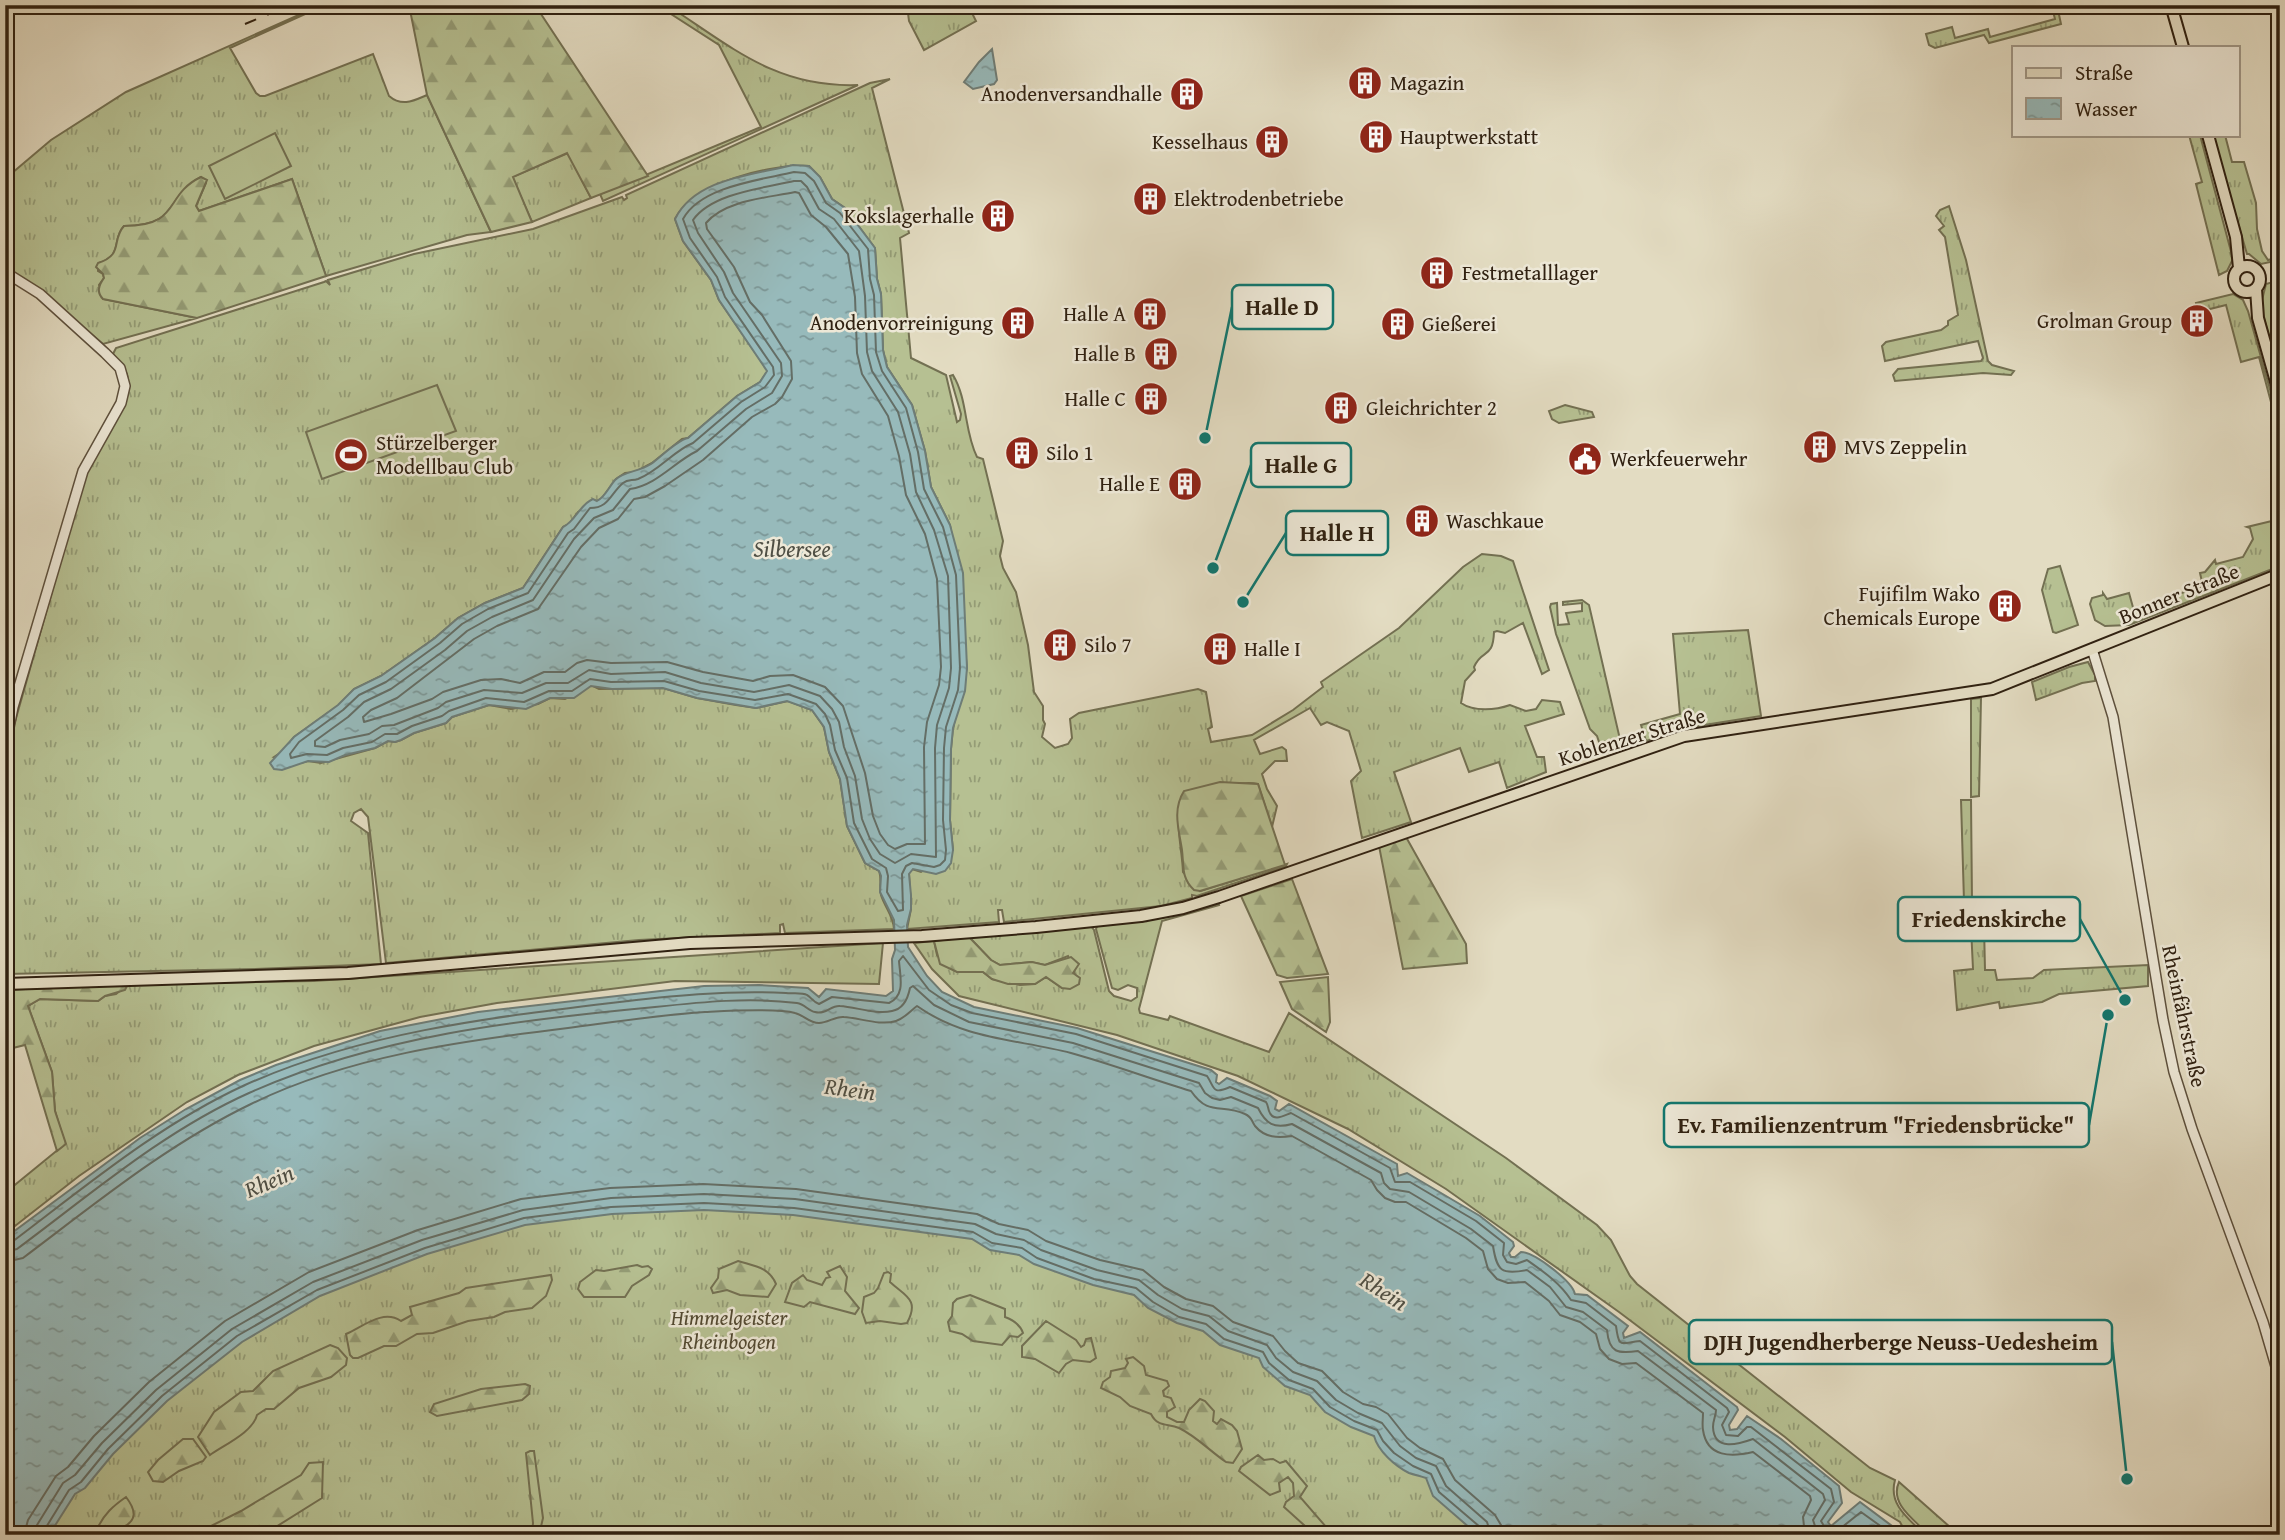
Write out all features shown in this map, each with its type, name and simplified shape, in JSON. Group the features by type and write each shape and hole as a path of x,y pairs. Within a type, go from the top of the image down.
{"main road":[{"path":"2171,5 2183,46"},
{"path":"2208,136 2244,267"},
{"path":"2244,267 2234,277 2234,282 2237,287 2251,291"},
{"path":"2244,267 2259,274 2260,281 2251,291 2253,312 2258,318 2280,396"},
{"name":"Bonner Straße","path":"2092,649 2280,574"},
{"name":"Koblenzer Straße","path":"5,984 336,974 648,946 922,936 1163,913 1233,892 1684,736 1980,692 2092,649"}],"street":[{"path":"5,272 40,294 105,353 120,368 125,386 121,403 91,453 78,484 17,695 5,747"},
{"name":"Rheinfährstraße","path":"2092,649 2113,717 2162,1020 2174,1072 2263,1322 2280,1380"}],"green space":[{"path":"325,5 230,48 256,93 265,96 373,54 389,96 403,102 427,95 491,232 467,235 326,276 292,179 199,211 196,206 206,183 201,177 189,185 163,216 142,225 124,226 112,256 99,263 98,271 104,278 99,285 103,299 197,318 103,344 30,283 5,269 5,179 51,140 126,92"},
{"path":"409,5 535,5 648,176 591,198 567,153 513,177 532,222 491,232 427,95"},
{"path":"657,5 667,5 734,50 779,72 803,80 858,85 603,201 600,194 761,127 719,45"},
{"path":"907,5 968,5 976,21 924,50 909,21"},
{"path":"2073,5 2058,10 2061,24 1989,43 1984,35 1935,48 1929,45 1926,34 1952,27 1955,38 1988,29 1990,37 2055,19 2052,7"},
{"path":"890,79 872,88 909,233 900,238 911,358 946,375 957,422 961,414 950,376 953,375 958,385 973,447 977,457 983,459 1003,541 1000,556 1003,568 1016,592 1028,645 1034,692 1043,706 1045,724 1042,737 1055,748 1068,744 1072,738 1070,719 1079,713 1198,689 1206,692 1212,727 1208,729 1211,742 1252,735 1293,710 1323,687 1321,682 1399,628 1463,567 1482,554 1501,556 1513,561 1549,670 1542,674 1523,623 1505,633 1494,632 1492,647 1480,657 1475,670 1465,681 1461,703 1472,708 1485,709 1510,705 1526,711 1536,709 1542,700 1560,702 1564,714 1525,726 1537,757 1544,757 1546,772 1507,788 1499,762 1469,772 1460,748 1394,772 1411,822 1362,838 1351,781 1361,771 1349,731 1327,722 1321,725 1310,708 1254,740 1260,754 1282,747 1286,750 1287,761 1275,761 1262,774 1277,806 1272,827 1258,784 1219,784 1179,805 1183,872 1200,891 1287,864 1286,866 1161,906 1004,922 1002,910 998,910 999,922 907,929 911,909 909,873 912,869 921,872 953,850 950,820 951,749 953,728 967,668 954,547 950,525 931,487 925,451 912,405 887,367 883,350 881,294 875,248 845,208 832,199 820,177 809,166 775,168 715,185 684,206 675,219 683,241 711,280 719,300 768,371 760,382 737,396 688,438 682,439 652,463 616,479 602,498 578,512 569,524 563,527 523,588 485,603 458,618 435,638 381,676 354,689 339,705 294,737 283,751 274,757 301,763 321,763 375,748 388,741 401,740 446,723 452,717 489,705 511,709 538,704 550,698 565,699 591,685 599,689 663,688 697,698 756,708 788,701 812,710 824,727 829,752 840,779 847,826 865,863 879,871 881,895 894,929 785,933 783,924 780,925 780,933 639,940 386,963 368,817 361,809 354,813 351,821 368,833 381,964 5,974 5,757 85,475 127,397 127,374 113,354 116,348 326,281 330,285 328,280 414,254 533,229 622,197 624,200 626,195 870,83"},
{"path":"275,133 291,166 225,199 209,166"},
{"path":"2189,136 2200,136 2233,259 2227,271 2219,275 2196,184 2202,182"},
{"path":"2212,136 2225,136 2232,162 2244,162 2256,203 2257,229 2262,251 2268,260 2280,257 2280,260 2261,264 2247,254"},
{"path":"568,153 591,198 532,222 512,177"},
{"path":"201,177 207,180 196,206 199,211 292,179 326,276 197,318 103,299 99,288 104,278 96,267 111,256 124,226 155,221 164,215 189,184"},
{"path":"1949,206 1966,260 1988,361 1992,365 2014,371 2011,375 1983,373 1895,381 1893,375 1898,369 1981,361 1983,358 1978,341 1885,361 1882,346 1886,342 1941,330 1948,325 1948,321 1958,315 1945,237 1939,230 1944,226 1936,216 1940,210"},
{"path":"2280,280 2280,375 2259,301 2262,300 2266,284"},
{"path":"2233,294 2243,300 2248,311 2280,425 2280,436 2259,357 2241,362 2226,305 2198,312 2196,303"},
{"name":"Stürzelberger Modellbau Club","path":"437,385 456,431 322,479 306,432"},
{"path":"1565,405 1592,412 1594,417 1559,423 1552,419 1549,411"},
{"path":"2280,519 2280,566 2129,625 2105,626 2095,620 2090,604 2092,598 2103,593 2107,599 2129,593 2134,611 2169,601 2169,597 2203,586 2200,573 2205,572 2215,560 2216,564 2243,557 2253,539 2250,528 2247,527"},
{"path":"2060,566 2078,625 2056,633 2053,632 2042,590 2048,569"},
{"path":"1582,600 1589,605 1622,748 1603,754 1597,736 1590,729 1556,634 1550,607 1551,604 1557,603 1558,625 1569,624 1566,613 1582,611 1582,603 1563,605 1563,602"},
{"path":"1748,630 1761,716 1698,726 1646,741 1641,725 1680,714 1673,634"},
{"path":"2088,662 2095,681 2036,700 2032,682"},
{"path":"1981,698 1979,796 1971,797 1971,699"},
{"path":"1220,782 1258,784 1285,865 1200,891 1194,890 1184,872 1177,820 1178,805 1184,791"},
{"path":"1961,800 1971,800 1972,901 1976,901 1977,926 1984,926 1985,970 1995,970 1997,980 2033,978 2044,970 2148,965 2148,986 2059,994 2042,1002 2000,1008 1999,1002 1957,1010 1954,971 1973,969 1971,927 1964,901"},
{"path":"1406,837 1466,944 1467,963 1403,969 1379,846"},
{"path":"1292,879 1328,974 1287,978 1277,975 1241,896"},
{"path":"1218,902 1219,905 1162,921 1140,1013 1168,1020 1170,1016 1269,1052 1289,1013 1506,1158 1597,1225 1611,1240 1637,1284 1870,1468 1895,1480 1894,1497 1897,1504 1925,1535 1907,1535 1900,1522 1851,1492 1785,1437 1619,1312 1446,1189 1348,1129 1238,1076 1117,1035 959,996 932,969 914,943 934,941 937,955 957,972 983,972 992,979 1020,985 1035,984 1046,977 1062,988 1075,975 1068,956 1045,965 1031,962 1000,965 991,960 969,937 1090,925 1094,930 1109,991 1114,996 1131,1001 1137,997 1137,988 1128,985 1118,990 1112,988 1096,929 1098,924"},
{"path":"969,937 991,960 1000,965 1032,962 1045,965 1071,957 1079,964 1073,973 1080,978 1079,984 1070,989 1062,988 1046,977 1035,984 1008,984 992,979 983,972 957,972 940,964 934,941"},
{"path":"883,943 879,984 675,981 497,1003 420,1017 314,1046 238,1075 187,1102 79,1176 15,1226 5,1215 5,1193 65,1144 55,1111 52,1072 28,1006 40,999 98,1001 105,996 116,994 128,984 314,981"},
{"path":"1328,977 1330,1022 1326,1032 1292,1009 1280,982"},
{"path":"128,984 125,990 98,1001 40,999 28,1006 52,1072 55,1111 66,1144 57,1151 25,1045 5,1050 5,990"},
{"name":"Himmelgeister Rheinbogen","path":"840,1136 1636,1535 5,1535 133,1315"},
{"path":"738,1261 760,1268 773,1278 776,1284 768,1297 740,1295 727,1290 713,1293 711,1288 718,1278 719,1269"},
{"path":"637,1265 652,1269 649,1275 632,1286 625,1297 584,1297 578,1289 580,1282 596,1270"},
{"path":"840,1266 847,1277 845,1291 859,1308 855,1314 810,1302 804,1307 785,1302 792,1283 803,1275 807,1280 822,1285 826,1278 830,1277 827,1272"},
{"path":"884,1273 891,1274 890,1282 909,1299 911,1315 907,1323 866,1323 862,1312 864,1297 874,1293"},
{"path":"551,1275 552,1280 546,1296 532,1308 468,1321 433,1333 417,1334 396,1346 384,1346 358,1358 350,1355 346,1334 374,1320 387,1317 401,1321 412,1315 410,1307 459,1293 466,1288"},
{"path":"970,1295 1005,1309 1005,1317 1016,1323 1023,1333 1018,1337 1010,1336 1002,1345 973,1341 950,1331 948,1322 952,1316 953,1303"},
{"path":"1046,1321 1076,1340 1081,1347 1086,1339 1091,1338 1096,1358 1090,1362 1073,1360 1059,1373 1035,1359 1022,1357 1022,1346"},
{"path":"330,1345 338,1348 347,1358 346,1365 331,1377 299,1388 274,1409 266,1409 257,1415 250,1427 237,1438 210,1455 198,1437 214,1412 241,1392 253,1391 273,1371"},
{"path":"1133,1357 1144,1366 1146,1375 1167,1381 1169,1386 1163,1391 1164,1396 1171,1398 1175,1407 1167,1412 1167,1417 1184,1422 1189,1410 1200,1399 1214,1411 1213,1421 1217,1424 1221,1419 1232,1425 1237,1431 1242,1449 1233,1463 1226,1462 1185,1431 1160,1423 1151,1414 1130,1406 1120,1397 1101,1388 1103,1382 1110,1377 1111,1371 1125,1368 1128,1363 1126,1359"},
{"path":"525,1384 530,1386 529,1394 522,1400 437,1416 430,1412 434,1404 481,1389"},
{"path":"183,1439 193,1439 206,1457 163,1482 153,1481 148,1472"},
{"path":"534,1451 543,1518 539,1535 532,1535 526,1453"},
{"path":"1258,1455 1264,1460 1273,1459 1280,1463 1286,1461 1307,1486 1300,1497 1327,1528 1343,1527 1358,1535 1315,1535 1284,1507 1294,1496 1293,1483 1288,1477 1279,1483 1280,1491 1270,1495 1239,1471"},
{"path":"323,1462 322,1498 263,1535 190,1535 241,1511 301,1475 309,1463"},
{"path":"1899,1482 1959,1535 1929,1535 1900,1504 1897,1490"},
{"path":"126,1497 132,1506 133,1519 110,1533 99,1535 97,1529 103,1519"}],"water":[{"path":"992,49 997,80 994,84 973,89 964,82"},
{"path":"793,165 809,166 820,177 832,199 845,208 875,248 881,294 883,350 887,367 912,405 925,451 931,487 950,525 963,573 967,668 965,691 953,728 951,749 951,863 945,871 936,874 913,869 909,874 911,909 907,925 908,947 927,976 942,992 974,1007 1077,1028 1211,1070 1217,1075 1216,1082 1219,1084 1227,1078 1270,1096 1277,1101 1275,1109 1279,1111 1289,1104 1397,1164 1398,1176 1407,1173 1480,1216 1513,1242 1514,1246 1509,1253 1511,1257 1521,1252 1543,1262 1567,1282 1575,1294 1587,1295 1628,1326 1623,1333 1624,1338 1640,1332 1737,1407 1738,1410 1729,1425 1730,1430 1737,1429 1747,1416 1781,1439 1839,1486 1842,1503 1828,1522 1831,1526 1860,1502 1892,1526 1896,1535 1478,1535 1433,1496 1426,1478 1409,1473 1388,1457 1374,1436 1325,1412 1310,1395 1285,1386 1263,1367 1259,1358 1220,1345 1203,1331 1177,1323 1148,1308 1134,1295 1093,1285 1034,1264 1019,1255 990,1250 972,1239 793,1215 704,1210 612,1214 525,1225 427,1254 320,1296 242,1342 167,1401 113,1454 85,1488 75,1494 49,1535 5,1535 5,1238 140,1138 186,1109 240,1080 276,1065 380,1031 478,1012 704,986 808,988 819,997 826,989 886,996 893,991 894,920 880,892 879,871 865,863 847,826 840,779 829,752 824,727 812,710 787,701 756,708 697,698 663,688 612,689 591,686 574,698 550,698 526,709 489,705 452,717 446,723 401,740 388,741 375,748 329,762 308,761 282,770 274,769 270,763 294,737 338,705 354,689 381,676 435,638 458,618 485,603 523,588 563,527 589,501 600,499 619,477 651,464 674,445 688,438 737,396 760,382 767,371 719,300 711,280 683,241 675,219 684,205 696,195 726,180"}],"railway":[{"path":"245,24 291,5"}],"place":[{"name":"Magazin","path":"1365,83"},
{"name":"Anodenversandhalle","path":"1187,94"},
{"name":"Hauptwerkstatt","path":"1376,137"},
{"name":"Kesselhaus","path":"1272,142"},
{"name":"Elektrodenbetriebe","path":"1150,199"},
{"name":"Kokslagerhalle","path":"998,216"},
{"name":"Festmetalllager","path":"1437,273"},
{"name":"Halle A","path":"1150,314"},
{"name":"Grolman Group","path":"2197,321"},
{"name":"Anodenvorreinigung","path":"1018,323"},
{"name":"Gießerei","path":"1398,324"},
{"name":"Halle B","path":"1161,354"},
{"name":"Halle C","path":"1151,399"},
{"name":"Gleichrichter 2","path":"1341,408"},
{"name":"Halle D","path":"1205,438"},
{"name":"MVS Zeppelin","path":"1820,447"},
{"name":"Silo 1","path":"1022,453"},
{"name":"Stürzelberger Modellbau Club","path":"351,455"},
{"name":"Werkfeuerwehr","path":"1585,459"},
{"name":"Halle E","path":"1185,484"},
{"name":"Waschkaue","path":"1422,521"},
{"name":"Halle G","path":"1213,568"},
{"name":"Halle H","path":"1243,602"},
{"name":"Fujifilm Wako Chemicals Europe","path":"2005,606"},
{"name":"Silo 7","path":"1060,645"},
{"name":"Halle I","path":"1220,649"},
{"name":"Friedenskirche","path":"2125,1000"},
{"name":"Ev. Familienzentrum \"Friedensbrücke\"","path":"2108,1015"},
{"name":"DJH Jugendherberge Neuss-Uedesheim","path":"2127,1479"}],"water label":[{"name":"Silbersee","path":"792,549"},
{"name":"Rhein","path":"850,1089"},
{"name":"Rhein","path":"269,1181"},
{"name":"Rhein","path":"1384,1291"}]}
